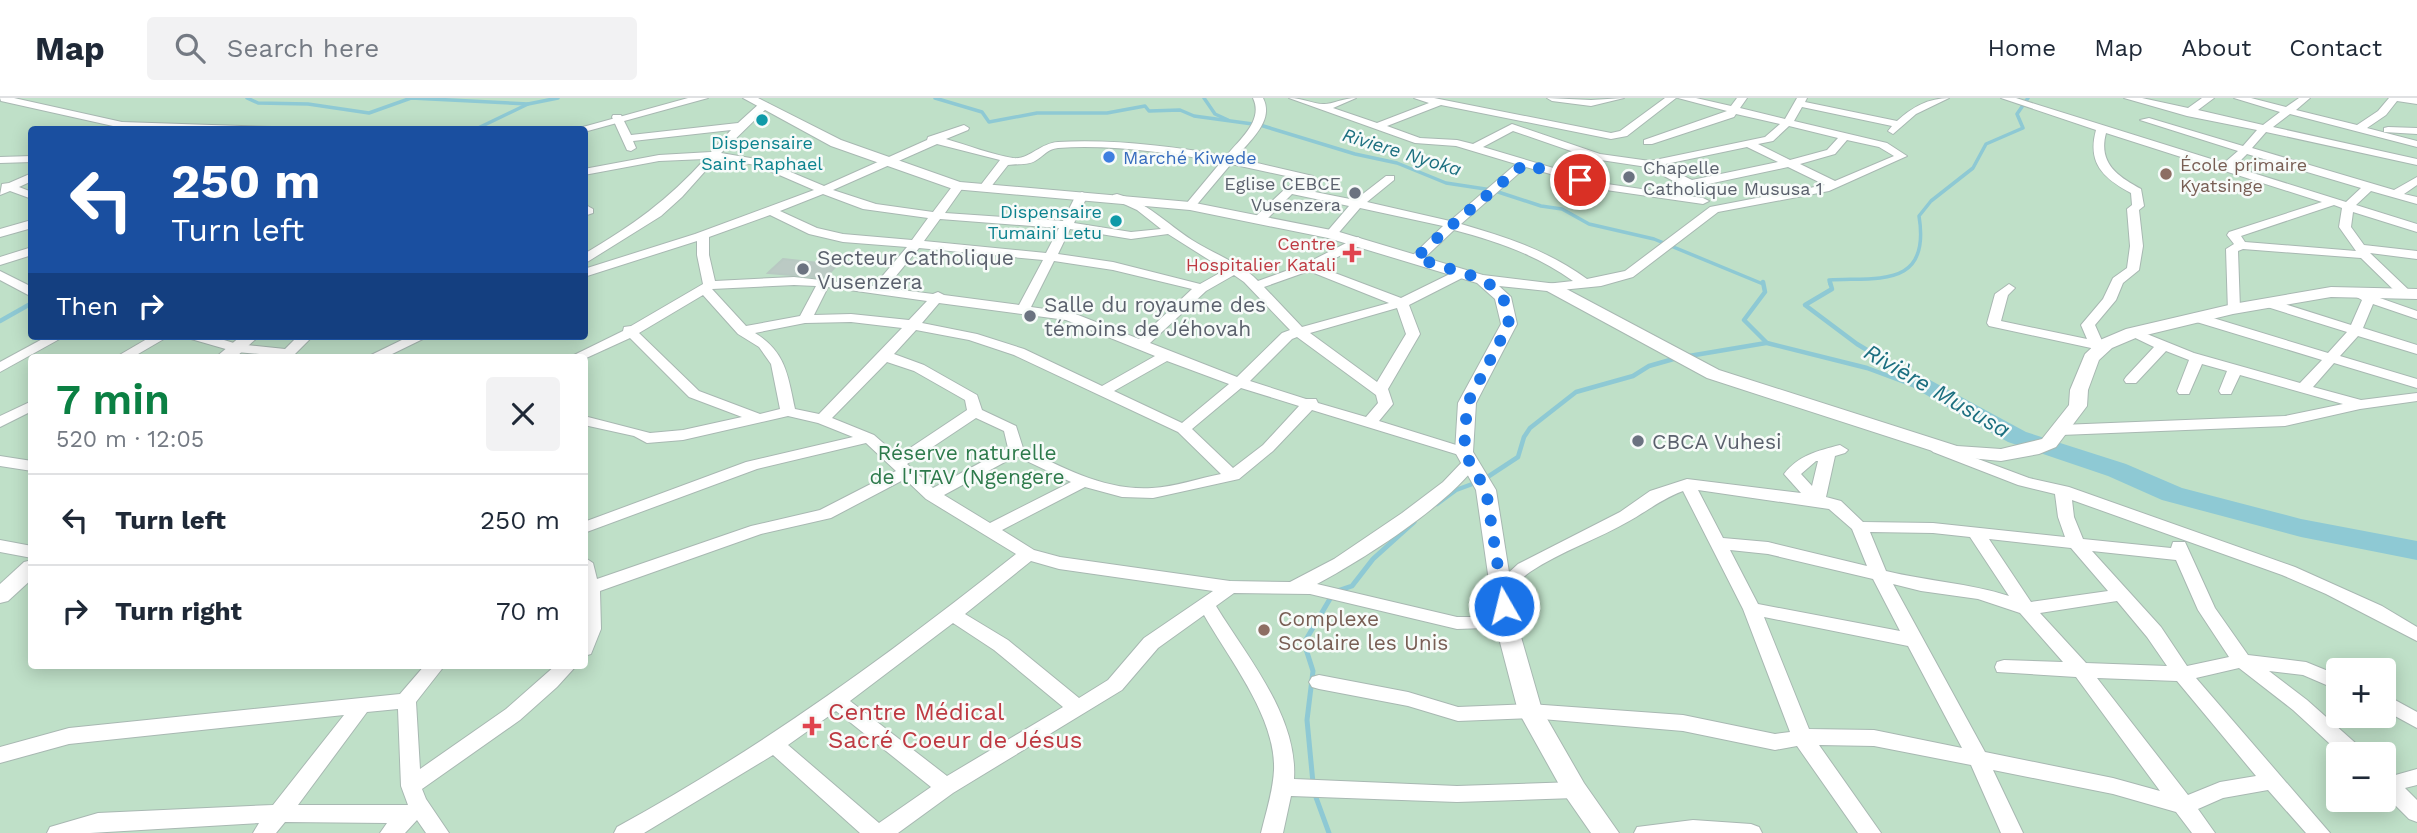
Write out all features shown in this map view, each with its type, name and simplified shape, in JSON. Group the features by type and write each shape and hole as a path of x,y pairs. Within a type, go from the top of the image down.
{"street":[{"path":"1,98 127,126"},
{"path":"588,127 617,117 702,98"},
{"path":"749,98 836,143 958,186 1117,197 1190,206 1331,234 1482,279 1551,287 1620,278 1641,266 1714,209 1801,196 1835,185 1902,156 1884,145 1683,98"},
{"path":"1294,98 1419,141 1457,143 1580,180 1627,191 1703,201"},
{"path":"1326,107 1351,98"},
{"path":"1419,98 1444,101 1599,136 1623,134 1685,157"},
{"path":"1553,98 1591,103 1619,98"},
{"path":"1623,134 1671,98"},
{"path":"1648,142 1700,127 1736,110 1742,98"},
{"path":"1910,98 1928,105"},
{"path":"1884,145 1898,124 1912,112 1944,98"},
{"path":"2129,98 2262,130 2417,162"},
{"path":"2187,113 2209,98"},
{"path":"2239,98 2417,144"},
{"path":"2224,169 2262,130 2305,98"},
{"path":"2359,129 2382,113 2395,98 2417,101"},
{"path":"1190,206 1257,125 1262,99"},
{"path":"2012,99 2101,130 2417,228"},
{"path":"1378,126 1444,101"},
{"path":"1650,164 1769,139 1789,121 1802,101 1898,124"},
{"path":"2122,136 2145,120 2151,104"},
{"path":"588,258 631,231 677,196 738,126 764,105"},
{"path":"617,117 636,160"},
{"path":"1474,148 1525,119"},
{"path":"2145,120 2417,201"},
{"path":"626,139 738,126"},
{"path":"1512,127 1598,157 1650,164 1691,184 1703,201 1714,209"},
{"path":"588,272 704,237 888,163 932,139 964,128"},
{"path":"2359,129 2417,131"},
{"path":"2098,348 2088,325 2109,300 2118,281 2133,270 2138,232 2132,218 2133,209 2138,206 2137,191 2113,179 2105,170 2096,142 2101,130"},
{"path":"1691,184 1831,152 1846,135"},
{"path":"932,139 1006,158 986,186"},
{"path":"1749,144 1835,185"},
{"path":"1004,162 1031,159 1040,150 1066,145 1121,147 1227,159 1309,178 1290,190 1259,220"},
{"path":"588,171 636,160 680,154 712,156 769,166 839,199 857,204 933,216 1067,225 1144,236 1170,230"},
{"path":"1580,180 1598,157"},
{"path":"0,160 28,159"},
{"path":"1416,258 1449,226 1524,164"},
{"path":"3,188 28,178"},
{"path":"1331,234 1356,205 1390,178"},
{"path":"2396,194 2417,180"},
{"path":"878,289 915,245 933,216 958,186"},
{"path":"2368,187 2348,207 2345,228 2363,251 2411,294"},
{"path":"3,188 28,195"},
{"path":"1290,190 1449,226 1548,258 1565,267 1584,283"},
{"path":"1024,308 1082,195"},
{"path":"1117,197 1141,208 1170,230 1236,269 1257,285 1299,332 1380,390 1386,404 1370,422"},
{"path":"2241,245 2233,235 2333,202"},
{"path":"768,210 819,233 915,245 1051,256 1142,270 1201,288"},
{"path":"0,233 28,225"},
{"path":"704,237 703,255 708,287 743,331 764,344 778,364 788,412"},
{"path":"1257,285 1309,267 1358,241"},
{"path":"2233,309 2232,249 2241,245 2417,255"},
{"path":"0,261 28,252"},
{"path":"1309,267 1402,303"},
{"path":"1139,346 1201,288 1236,269"},
{"path":"1183,429 1260,365 1287,336 1402,303 1462,273"},
{"path":"0,275 28,291"},
{"path":"1482,279 1503,297 1509,324 1467,404 1474,470 1501,588 1506,623 1530,711 1575,790 1606,833"},
{"path":"584,354 619,338 708,287 794,281 938,296 1024,308 1097,325 1139,346 1238,382 1370,422 1474,470"},
{"path":"805,319 824,283"},
{"path":"1551,287 1738,384 1955,452 2012,454 2050,440 2259,423 2417,397"},
{"path":"2009,288 2002,294 1994,323 2098,348"},
{"path":"2050,440 2078,406 2079,390 2087,367 2098,348 2132,333 2233,309 2343,291 2411,294"},
{"path":"2343,291 2417,315"},
{"path":"822,419 914,326 938,296"},
{"path":"2304,388 2334,358 2355,331 2369,298"},
{"path":"1380,390 1412,334 1402,303"},
{"path":"2269,303 2417,350"},
{"path":"2195,317 2417,384"},
{"path":"743,331 805,319 851,318 972,337 1019,352 1183,429 1233,476"},
{"path":"629,330 694,394 762,419"},
{"path":"2132,333 2197,358 2360,405"},
{"path":"0,368 51,340"},
{"path":"128,354 154,340"},
{"path":"205,340 231,352 267,354"},
{"path":"231,352 246,340"},
{"path":"286,354 302,340"},
{"path":"381,354 413,340"},
{"path":"2131,380 2163,346"},
{"path":"0,352 23,355"},
{"path":"1102,392 1165,356"},
{"path":"884,357 925,369 948,387 972,398 975,412"},
{"path":"2184,391 2197,358"},
{"path":"2226,391 2235,369"},
{"path":"975,412 1006,424 1011,429 1016,450 1049,468 1122,492 1153,493 1233,476 1268,448 1311,402"},
{"path":"0,422 28,407"},
{"path":"588,420 639,433 647,438 683,435 788,412 822,419 869,438 932,495 1028,554 1059,563 1230,587 1293,587 1339,593 1457,623 1506,623"},
{"path":"588,637 593,622 588,589 757,530 816,517 903,467 975,412"},
{"path":"588,526 752,465 869,438"},
{"path":"1919,441 2024,482 2063,491 2292,572 2360,601 2417,635"},
{"path":"932,495 1016,450"},
{"path":"1833,453 1817,500 1792,474 1810,458 1833,453"},
{"path":"0,461 28,465"},
{"path":"1293,587 1328,573 1387,535 1455,481 1474,470"},
{"path":"987,531 1086,481"},
{"path":"1501,588 1524,568 1626,516 1656,495 1687,484 1817,500 1835,505 1859,527 1879,574 1979,761 2012,833"},
{"path":"1687,484 1720,543 1752,610 1802,737 1870,833"},
{"path":"2063,491 2066,517 2076,542 2119,595 2154,632 2182,674 2235,739 2319,833"},
{"path":"1859,527 1933,528 2183,555"},
{"path":"2168,527 2207,610 2242,661 2300,705 2341,742"},
{"path":"1976,533 2026,609 2082,671 2204,833"},
{"path":"1720,543 1768,548 1921,585 1980,593 2026,609 2119,595"},
{"path":"0,546 28,563"},
{"path":"625,833 692,798 839,703 1028,554"},
{"path":"0,596 28,568"},
{"path":"882,833 946,787 1115,685 1151,643 1230,587"},
{"path":"1207,605 1266,708 1283,749 1293,788 1272,833"},
{"path":"1752,610 1802,617 1915,641"},
{"path":"953,615 1001,645 1078,708"},
{"path":"2004,667 2182,674 2242,661 2306,669 2326,678"},
{"path":"0,755 69,736 360,708 406,701 433,669"},
{"path":"391,833 412,802 486,736 547,687 564,669"},
{"path":"1319,682 1408,699 1458,714 1530,711 1683,723 1775,742 1802,737 1874,738 1916,744 1979,761 2113,786 2185,806 2220,790 2275,781"},
{"path":"406,701 411,737 412,802 438,833"},
{"path":"839,703 946,787"},
{"path":"264,833 360,708"},
{"path":"2396,708 2417,721"},
{"path":"776,746 874,833"},
{"path":"2396,781 2417,777"},
{"path":"1293,788 1457,794 1575,790"},
{"path":"2396,793 2417,813"},
{"path":"58,833 98,822 282,813 412,802"},
{"path":"1645,833 1693,829 1751,833"}],"green space":[{"name":"Réserve naturelle de l'ITAV (Ngengere","path":"0,98 2417,98 2417,833 0,833"}],"building":[{"name":"Secteur Catholique Vusenzera","path":"783,259 837,265 825,278 768,273"}],"waterway":[{"path":"247,98 258,103 308,104 369,113 411,98 528,104"},
{"path":"528,104 558,98"},
{"name":"Riviere Nyoka","path":"935,98 982,112 989,122 1037,113 1107,113 1145,106 1149,111 1180,110 1194,116 1260,125 1355,154 1397,163 1446,183 1492,190 1541,206 1562,209 1589,224 1654,239 1763,284"},
{"path":"1204,98 1215,114 1228,120"},
{"name":"Rivière Mususa","path":"1830,284 1829,280 1882,278 1908,268 1917,256 1921,240 1919,216 1931,201 1973,168 1986,144 2023,128 2017,114 2028,98"},
{"path":"482,126 528,104"},
{"path":"1763,282 1765,292 1744,320 1767,343 1867,368 1964,404"},
{"name":"Rivière Mususa","path":"1830,282 1832,289 1805,305 1857,344 1917,380"},
{"path":"0,321 28,305"},
{"path":"1689,356 1766,343"},
{"path":"1483,480 1518,457 1524,437 1530,428 1576,392 1633,376 1649,366 1677,358"},
{"name":"Rivière Mususa","path":"1917,380 2017,437 2117,470 2172,494 2301,528 2399,545 2417,551"},
{"path":"1437,504 1456,490 1475,483"},
{"path":"1313,783 1307,720 1313,671 1304,643 1334,592 1352,586 1373,559 1414,522"},
{"path":"1314,792 1329,833"}],"place":[{"name":"Dispensaire Saint Raphael","path":"762,120"},
{"name":"Marché Kiwede","path":"1109,157"},
{"name":"École primaire Kyatsinge","path":"2166,174"},
{"name":"Chapelle Catholique Mususa 1","path":"1629,177"},
{"name":"Eglise CEBCE Vusenzera","path":"1355,193"},
{"name":"Dispensaire Tumaini Letu","path":"1116,221"},
{"name":"Centre Hospitalier Katali","path":"1352,253"},
{"name":"Secteur Catholique Vusenzera","path":"803,269"},
{"name":"Salle du royaume des témoins de Jéhovah","path":"1030,316"},
{"name":"CBCA Vuhesi","path":"1638,441"},
{"name":"Complexe Scolaire les Unis","path":"1264,630"},
{"name":"Centre Médical Sacré Coeur de Jésus","path":"812,726"}],"route":[{"path":"1504,606 1486,490 1464,452 1467,404 1509,324 1505,302 1496,289 1482,279 1416,258 1449,226 1490,195 1524,164 1580,180"}]}
